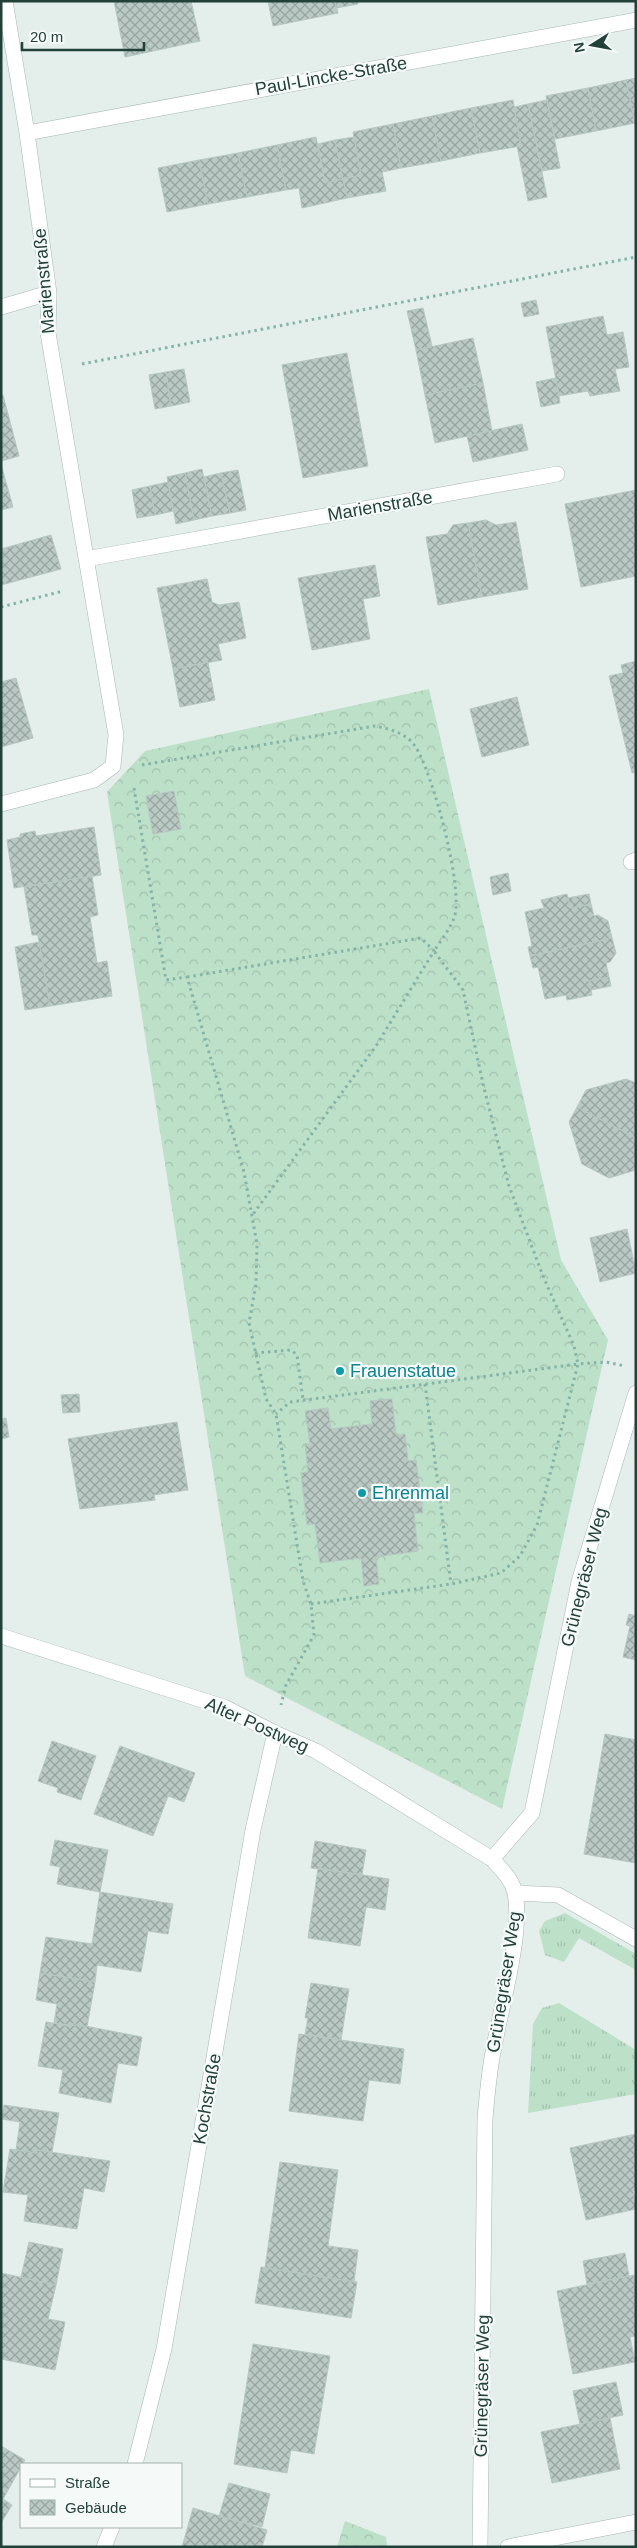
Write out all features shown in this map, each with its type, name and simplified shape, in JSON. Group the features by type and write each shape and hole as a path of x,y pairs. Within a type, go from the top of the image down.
{"street":[{"name":"Marienstraße","path":"5,1 27,133 49,293 48,333 116,735 114,766"},
{"name":"Paul-Lincke-Straße","path":"27,133 636,20"},
{"path":"1,307 49,293"},
{"name":"Marienstraße","path":"86,559 557,474"},
{"path":"1,804 94,780 114,766"},
{"name":"Grünegräser Weg","path":"480,2547 484,2119 493,2050 515,1928 515,1892 507,1875 492,1859 532,1813 579,1582 636,1393"},
{"name":"Alter Postweg","path":"1,1636 224,1707 316,1752 492,1859"},
{"name":"Kochstraße","path":"135,2463 164,2349 253,1830 275,1733"},
{"path":"515,1892 558,1895 636,1939"},
{"path":"508,2547 636,2522"},
{"path":"104,2547 112,2528"}],"path":[{"path":"54,369 636,257"},
{"path":"1,607 90,586"},
{"path":"114,766 149,765 376,726 396,731 415,746 432,784 457,888 455,917 376,1046 251,1218"},
{"path":"114,766 133,785 166,980 421,938 434,951 463,990 483,1084 509,1186 543,1276 574,1346 578,1364 537,1525 520,1556 501,1573 451,1584 311,1604"},
{"path":"187,977 244,1172 257,1244 256,1284 250,1323 266,1399 276,1414 303,1581 311,1604 314,1635 286,1685 275,1733"},
{"path":"255,1353 291,1350 296,1355 303,1400"},
{"path":"276,1414 290,1402 303,1400 578,1364 606,1362 628,1366"},
{"path":"425,1384 451,1584"}],"green space":[{"path":"429,689 561,1260 608,1340 502,1809 245,1676 107,792 145,751"},
{"path":"565,1913 636,1954 636,1970 579,1938 564,1962 545,1955 539,1931 545,1921"},
{"path":"559,2003 636,2050 636,2094 528,2113 533,2024 542,2008"},
{"path":"345,2521 386,2537 387,2547 337,2547"}],"building":[{"path":"114,1 191,1 200,41 125,57"},
{"path":"268,1 335,1 338,13 273,26"},
{"path":"335,1 358,1 358,4 336,8"},
{"path":"636,78 636,130 626,80"},
{"path":"626,80 635,123 596,131 588,88"},
{"path":"588,88 596,131 555,139 546,96"},
{"path":"513,100 521,146 480,153 471,108"},
{"path":"547,100 560,168 542,171 528,104"},
{"path":"528,104 547,197 528,201 517,146 521,146 514,107"},
{"path":"471,108 480,153 441,161 432,116"},
{"path":"432,116 441,161 401,168 393,124"},
{"path":"393,124 401,168 382,172 386,191 347,198 343,179 361,175 353,132"},
{"path":"316,137 325,183 343,179 347,198 302,208 299,188 286,190 277,145"},
{"path":"354,137 361,175 343,179 335,140"},
{"path":"335,140 343,179 325,183 318,144"},
{"path":"277,145 286,190 247,197 238,153"},
{"path":"238,153 247,197 208,204 199,160"},
{"path":"199,160 208,204 167,212 158,168"},
{"path":"536,300 539,314 524,317 521,303"},
{"path":"423,308 432,346 416,350 407,311"},
{"path":"603,316 607,335 623,332 629,367 615,369 620,391 590,396 588,391 559,396 546,327"},
{"path":"473,338 483,383 425,395 416,350"},
{"path":"347,353 368,466 303,478 282,365"},
{"path":"184,369 190,402 171,406 166,372"},
{"path":"166,372 171,406 155,409 149,375"},
{"path":"556,378 560,403 541,407 536,382"},
{"path":"483,383 492,431 435,443 425,395"},
{"path":"1,395 3,395 19,456 1,461"},
{"path":"522,424 528,450 473,462 467,436"},
{"path":"1,464 13,507 1,510"},
{"path":"202,469 212,516 194,520 185,473"},
{"path":"238,470 246,510 230,513 221,473"},
{"path":"185,473 194,520 176,524 167,477"},
{"path":"221,473 230,513 212,516 204,477"},
{"path":"168,482 173,511 155,515 150,486"},
{"path":"150,486 155,515 137,518 132,490"},
{"path":"636,490 636,576 581,587 565,504"},
{"path":"486,520 496,525 516,522 528,589 482,597 468,523"},
{"path":"468,523 482,597 438,605 426,537 447,534 453,525"},
{"path":"51,535 61,569 1,585 1,549"},
{"path":"375,565 380,596 363,599 370,639 312,650 298,578"},
{"path":"207,579 212,602 219,605 239,602 246,638 218,644 222,660 173,669 157,588"},
{"path":"636,661 636,772 632,773 609,676 623,673 621,665"},
{"path":"208,662 215,700 180,707 173,669"},
{"path":"16,678 33,738 1,747 1,682"},
{"path":"517,697 529,745 482,757 470,709"},
{"path":"174,791 181,829 153,834 146,796"},
{"path":"94,827 101,875 14,888 7,840 20,837 20,834 35,831 36,836"},
{"path":"508,873 511,891 493,895 490,877"},
{"path":"92,876 98,915 90,917 97,963 107,961 112,996 50,1006 38,935 32,935 24,887"},
{"path":"567,894 571,908 591,904 594,916 598,915 608,921 612,938 530,956 528,947 532,946 525,912 544,908 541,900"},
{"path":"589,894 591,904 571,908 568,898"},
{"path":"612,938 616,953 610,962 606,963 609,977 589,981 592,995 567,1000 566,995 545,999 538,967 533,968 530,956"},
{"path":"39,942 50,1006 25,1010 15,947"},
{"path":"609,977 611,986 591,990 589,981"},
{"path":"626,1079 636,1083 636,1138 577,1107 586,1090"},
{"path":"577,1107 636,1138 636,1170 609,1178 582,1164 569,1122"},
{"path":"627,1229 636,1273 600,1282 590,1238"},
{"path":"79,1394 80,1412 63,1413 61,1395"},
{"name":"Ehrenmal","path":"392,1399 396,1435 405,1434 408,1461 416,1460 423,1513 414,1513 418,1551 376,1557 379,1584 364,1586 361,1558 320,1563 315,1524 307,1525 301,1473 308,1472 305,1444 310,1444 305,1411 328,1408 331,1429 372,1424 370,1401"},
{"path":"6,1418 9,1437 1,1439 1,1419"},
{"path":"177,1422 188,1490 154,1495 155,1500 80,1509 68,1439"},
{"path":"629,1614 636,1616 636,1660 623,1657 630,1626 626,1625"},
{"path":"605,1734 636,1740 636,1863 584,1854"},
{"path":"52,1741 96,1756 81,1800 57,1792 58,1788 38,1781"},
{"path":"120,1746 195,1773 184,1802 168,1796 153,1836 94,1814"},
{"path":"55,1840 108,1850 100,1892 57,1884 60,1867 50,1865"},
{"path":"315,1841 366,1850 362,1875 311,1868"},
{"path":"318,1868 389,1879 385,1910 366,1907 360,1946 308,1938"},
{"path":"100,1892 173,1904 168,1934 148,1931 141,1972 97,1965 95,1982 40,1973 46,1937 92,1944"},
{"path":"40,1973 95,1982 87,2027 54,2023 57,2004 36,2000"},
{"path":"311,1983 349,1989 341,2040 305,2034 308,2018 305,2018"},
{"path":"46,2022 70,2026 70,2023 142,2037 137,2066 118,2063 111,2103 59,2093 63,2070 38,2066"},
{"path":"299,2034 404,2049 400,2084 369,2080 363,2121 289,2111"},
{"path":"4,2105 59,2113 52,2152 37,2150 37,2153 16,2150 20,2122 2,2119"},
{"path":"636,2134 636,2190 633,2190 636,2209 586,2220 570,2148"},
{"path":"10,2149 37,2153 37,2150 110,2161 104,2192 84,2188 77,2229 24,2221 28,2195 3,2192"},
{"path":"280,2162 338,2170 328,2246 358,2250 354,2282 265,2268"},
{"path":"29,2242 63,2249 56,2285 21,2277"},
{"path":"625,2253 629,2276 587,2284 583,2261"},
{"path":"261,2267 357,2282 351,2318 255,2303"},
{"path":"1,2273 56,2285 48,2319 65,2322 55,2370 1,2359"},
{"path":"634,2275 636,2336 630,2337 635,2362 573,2374 557,2291"},
{"path":"253,2344 330,2356 314,2454 291,2450 287,2473 234,2464"},
{"path":"616,2382 623,2415 580,2424 573,2391"},
{"path":"610,2418 620,2469 552,2483 541,2432"},
{"path":"1,2446 25,2460 23,2463 20,2463 20,2469 3,2499 12,2505 1,2523"},
{"path":"229,2483 270,2494 262,2527 219,2516"},
{"path":"193,2508 267,2530 262,2547 182,2547"}],"place":[{"name":"Frauenstatue","path":"340,1371"},
{"name":"Ehrenmal","path":"362,1493"}]}
